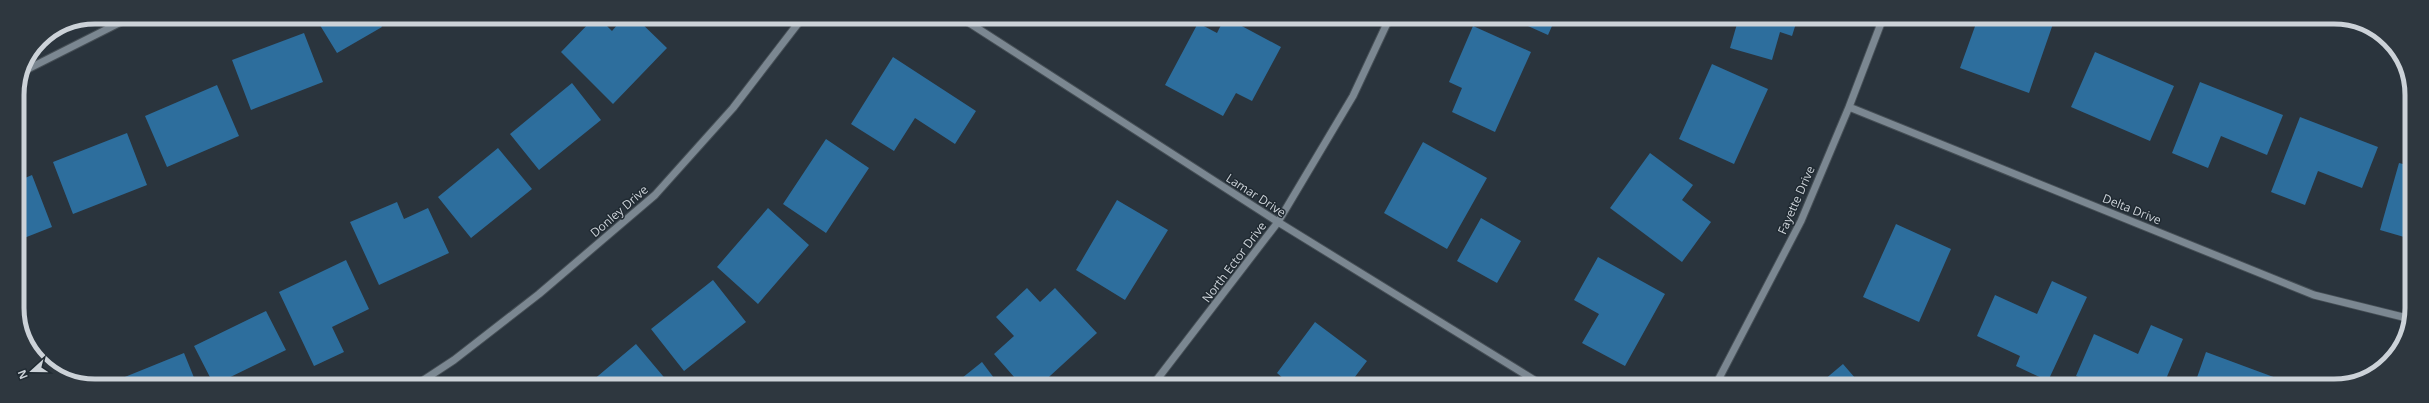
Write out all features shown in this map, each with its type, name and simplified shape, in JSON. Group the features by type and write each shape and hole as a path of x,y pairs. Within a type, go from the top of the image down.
{"street":[{"path":"29,69 117,24"},
{"name":"Donley Drive","path":"426,379 454,360 539,294 655,195 733,108 797,24"},
{"name":"Lamar Drive","path":"971,24 1278,222 1533,379"},
{"name":"North Ector Drive","path":"1157,379 1278,222 1352,96 1387,24"},
{"name":"Fayette Drive","path":"1720,379 1801,221 1849,107 1881,24"},
{"name":"Delta Drive","path":"1849,107 2314,295 2404,317"}],"building":[{"path":"319,24 380,24 382,27 337,53"},
{"path":"588,24 605,24 612,31 618,24 642,24 667,48 613,104 561,52"},
{"path":"1197,24 1217,33 1222,24 1238,24 1281,47 1252,101 1236,93 1223,116 1165,85"},
{"path":"1524,24 1553,24 1548,35"},
{"path":"1737,24 1796,24 1792,36 1780,32 1772,60 1730,48"},
{"path":"1976,24 2053,24 2029,93 1960,68"},
{"path":"1473,26 1531,52 1495,132 1452,112 1462,88 1449,82"},
{"path":"304,33 323,82 251,110 232,60"},
{"path":"2095,52 2174,86 2150,141 2071,107"},
{"path":"893,57 976,111 955,144 915,118 894,151 851,124"},
{"path":"1712,64 1768,89 1734,164 1679,139"},
{"path":"2200,82 2283,115 2267,155 2221,136 2208,168 2172,153"},
{"path":"572,83 601,120 539,170 510,134"},
{"path":"217,85 239,136 167,167 145,116"},
{"path":"2300,117 2378,147 2362,188 2318,171 2305,205 2271,192"},
{"path":"127,133 147,185 73,214 53,162"},
{"path":"826,139 869,168 826,233 783,204"},
{"path":"1423,142 1487,178 1447,249 1384,213"},
{"path":"498,148 532,189 471,238 438,197"},
{"path":"1650,153 1693,185 1682,200 1711,222 1682,262 1610,208"},
{"path":"2399,163 2405,164 2405,237 2380,230"},
{"path":"32,175 52,227 24,238 24,178"},
{"path":"1117,200 1168,230 1125,300 1076,270"},
{"path":"397,202 404,219 428,208 449,253 379,285 350,222"},
{"path":"768,208 809,245 758,304 717,267"},
{"path":"1481,218 1521,241 1497,283 1457,261"},
{"path":"1896,224 1951,249 1919,322 1863,297"},
{"path":"1598,257 1665,294 1625,366 1582,343 1599,314 1574,300"},
{"path":"346,260 369,309 332,327 344,352 314,366 279,292"},
{"path":"713,280 746,322 684,371 651,329"},
{"path":"2052,281 2087,297 2049,379 2044,379 2016,366 2020,356 1977,336 1995,295 2037,314"},
{"path":"1027,288 1040,302 1055,288 1097,333 1047,379 1016,379 994,354 1014,336 996,317"},
{"path":"266,311 286,350 226,379 211,379 194,346"},
{"path":"1315,322 1367,361 1353,379 1284,379 1277,373"},
{"path":"2151,325 2183,339 2166,379 2083,379 2076,376 2094,334 2138,354"},
{"path":"636,344 665,379 594,379"},
{"path":"2206,352 2279,379 2196,379"},
{"path":"184,353 195,379 120,379"},
{"path":"982,362 995,379 961,379"},
{"path":"1843,364 1856,379 1825,379"}]}
